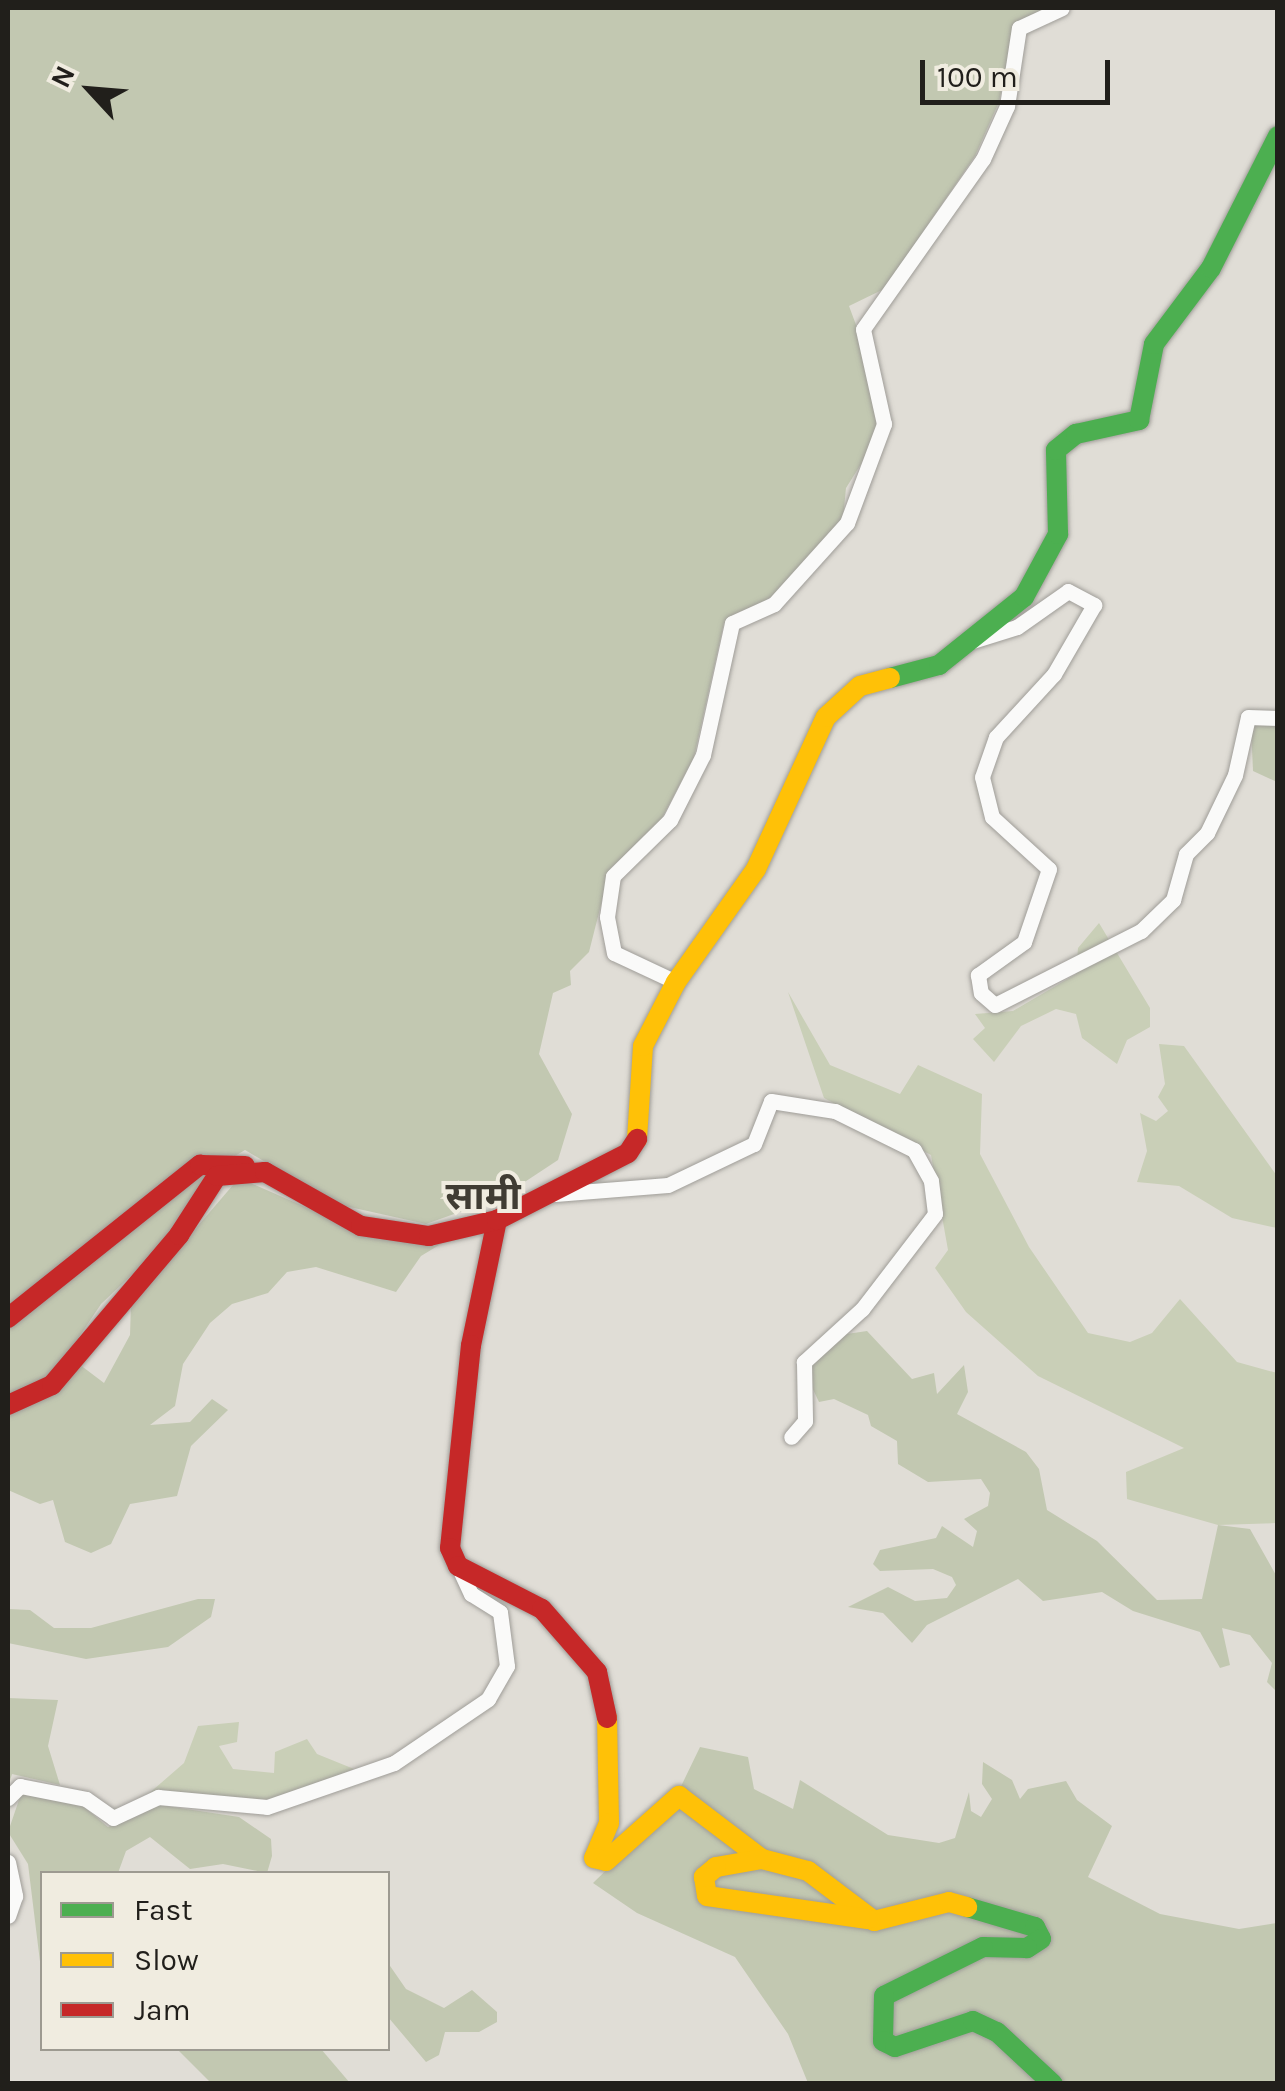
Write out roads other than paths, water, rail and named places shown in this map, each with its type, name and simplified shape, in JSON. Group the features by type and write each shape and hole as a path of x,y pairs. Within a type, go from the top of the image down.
{"main road":[{"path":"8,1318 200,1164 230,1160 384,1233 429,1236 497,1220 541,1195 609,1166 638,1141 639,1060 676,982 756,869 826,716 860,686 939,665 1024,597 1051,555 1060,514 1056,450 1076,434 1139,420 1154,344 1211,268 1278,136"},
{"path":"8,1406 52,1385 179,1234 217,1176 250,1169"},
{"path":"497,1220 464,1407 450,1548 458,1566 542,1609 596,1672 609,1730 609,1823 594,1858 606,1860 679,1796 762,1859 808,1871 874,1920"},
{"path":"762,1859 716,1866 704,1877 708,1896 874,1920 949,1902 1035,1927 1041,1939 1027,1948 983,1947 884,1996 880,2022 884,2041 896,2047 973,2021 997,2032 1053,2084"}],"street":[{"path":"676,982 614,953 608,918 614,876 670,820 703,756 732,624 774,604 847,523 884,424 864,328 983,159 1006,106 1019,28 1062,8"},
{"path":"972,641 1017,627 1068,591 1094,605 1062,663 996,737 982,777 992,817 1049,868 1024,942 978,975 981,994 995,1005 1141,931 1173,900 1186,854 1207,833 1240,762 1248,716 1253,711 1278,718"},
{"path":"541,1195 668,1186 754,1144 771,1101 835,1110 914,1150 931,1180 935,1214 862,1309 804,1362 806,1422 790,1437"},
{"path":"8,1798 20,1786 86,1799 113,1818 158,1797 254,1808 394,1763 488,1699 507,1666 500,1612 471,1594 458,1566"},
{"path":"8,1862 15,1896 8,1916"}],"district":[{"name":"सामी","path":"483,1197"}]}
